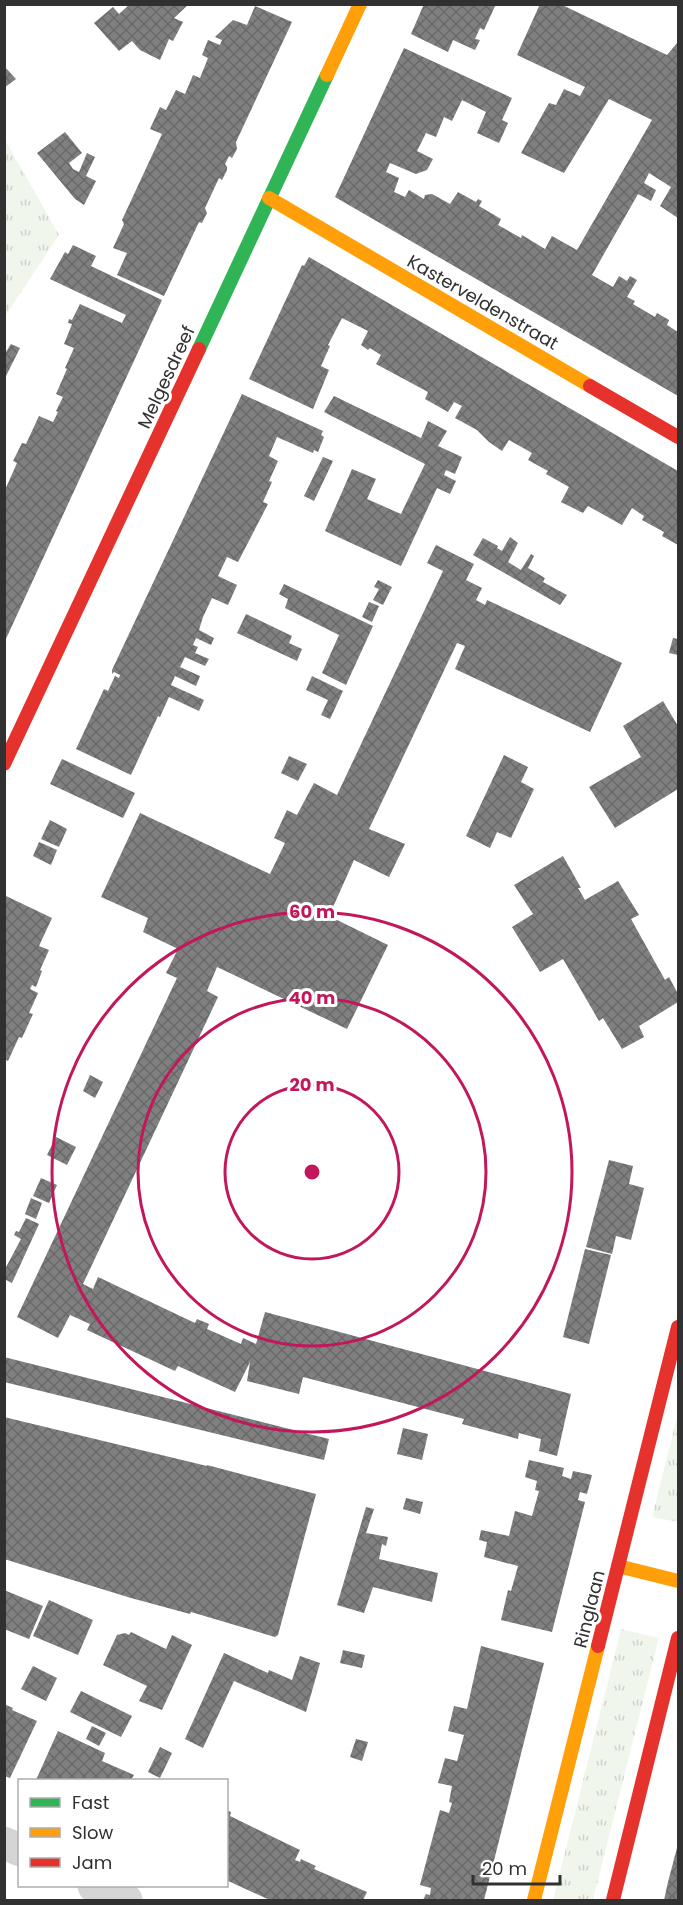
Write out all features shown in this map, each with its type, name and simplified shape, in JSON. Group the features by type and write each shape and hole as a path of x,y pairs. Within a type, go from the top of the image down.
{"street":[{"name":"Melgesdreef","path":"4,764 360,4"},
{"name":"Kasterveldenstraat","path":"270,198 678,437"},
{"name":"Ringlaan","path":"534,1900 678,1327"},
{"path":"618,1566 678,1581"},
{"path":"613,1900 678,1638"},
{"path":"4,1843 18,1849"},
{"path":"96,1887 126,1900"}],"green space":[{"path":"4,138 59,235 5,316 4,316"},
{"path":"678,1413 678,1522 652,1517"},
{"path":"621,1629 659,1638 593,1900 553,1900"}],"building":[{"path":"130,4 189,4 174,18 183,22 173,41 169,39 160,60 140,50 132,41 119,51 94,23 113,7 119,14"},
{"path":"424,4 496,4 484,30 480,28 475,39 480,40 475,50 453,40 448,52 411,34"},
{"path":"540,4 560,4 667,55 678,42 678,218 660,206 671,187 649,173 644,183 656,190 651,201 638,194 592,275 613,287 619,276 627,281 630,276 637,280 627,297 635,301 633,304 655,317 657,313 669,320 667,325 678,332 678,396 335,197 404,48 512,98 502,120 508,123 499,143 477,133 486,112 462,100 452,121 444,117 436,137 426,133 417,151 433,159 427,170 416,174 390,163 386,172 399,178 394,192 405,197 409,190 424,199 425,195 432,194 450,204 458,192 476,202 478,199 482,201 479,206 501,219 498,225 521,238 522,235 545,249 552,236 577,250 652,120 609,99 564,173 521,153 549,103 556,105 564,89 580,96 585,87 517,55"},
{"path":"255,6 292,22 236,142 237,149 232,158 229,156 225,164 227,170 222,180 219,178 205,208 207,213 202,223 199,222 164,296 117,275 127,253 113,248 124,224 122,220 162,134 150,129 160,107 166,110 176,90 185,94 193,75 200,78 208,58 202,55 208,40 220,45 222,40 215,37 233,20 247,25"},
{"path":"4,66 16,79 4,88"},
{"path":"65,132 82,153 69,163 73,169 79,172 87,153 95,157 86,176 96,181 84,205 75,199 37,153"},
{"path":"73,245 96,256 91,266 162,300 5,641 5,490 17,463 13,461 22,443 26,444 39,416 53,422 58,412 56,411 63,397 56,394 74,348 64,344 72,324 68,323 80,304 122,323 126,315 50,279 65,252 68,254"},
{"path":"309,257 678,471 678,545 662,536 664,532 642,520 644,516 632,508 622,525 588,506 583,513 561,502 569,487 546,474 548,471 528,460 532,453 509,440 502,451 477,430 455,418 462,406 454,402 448,412 425,399 428,392 376,364 381,355 361,345 368,331 342,318 328,345 330,346 321,366 329,370 313,409 249,379 302,265 304,266"},
{"path":"11,344 20,348 4,380 4,355"},
{"path":"242,394 323,431 321,435 324,437 318,452 314,450 313,453 277,437 269,456 278,461 263,502 268,504 238,562 227,557 218,576 237,585 228,605 212,598 203,617 199,630 214,638 211,645 196,638 193,645 198,647 195,653 209,659 205,666 185,657 180,667 200,676 196,686 175,676 171,685 204,700 199,711 169,697 131,775 76,749 104,689 108,691 115,676 119,678 120,675 114,672 112,674 112,670"},
{"path":"334,396 421,438 428,421 447,431 438,446 462,457 455,474 446,470 444,475 456,481 450,494 437,488 401,566 325,531 352,469 376,479 367,499 401,514 425,464 324,412"},
{"path":"323,457 333,461 314,501 304,496"},
{"path":"510,537 518,543 508,562 521,570 531,554 534,556 528,568 545,578 543,582 567,595 560,605 473,555 483,538 498,546 497,548 502,551"},
{"path":"436,545 474,564 466,580 482,588 476,600 485,605 487,600 622,663 590,732 455,669 465,646 457,643 369,829 405,844 389,877 354,860 329,916 388,945 347,1029 217,967 207,991 218,997 83,1284 93,1289 98,1277 195,1323 197,1319 209,1324 207,1329 241,1344 243,1338 256,1344 265,1312 571,1394 557,1456 539,1451 541,1439 519,1433 518,1439 462,1424 464,1419 303,1377 299,1394 247,1381 250,1362 235,1392 178,1366 175,1371 87,1330 90,1324 70,1315 58,1338 17,1317 177,978 166,973 178,949 143,932 148,918 101,897 140,813 270,874 285,843 274,838 287,810 297,815 314,783 337,795 443,571 427,563"},
{"path":"378,580 392,587 383,605 373,600 379,589 374,587"},
{"path":"284,584 373,626 346,685 322,673 339,635 285,608 288,599 279,594"},
{"path":"369,602 379,606 372,622 362,617"},
{"path":"246,614 292,636 289,643 302,649 297,661 237,633"},
{"path":"673,638 678,639 678,655 669,653"},
{"path":"312,676 343,691 330,719 321,715 328,700 306,690"},
{"path":"663,701 678,726 678,789 615,828 589,787 641,757 623,726"},
{"path":"504,755 528,767 521,782 534,789 511,838 497,832 490,848 466,836"},
{"path":"289,756 307,764 298,781 281,773"},
{"path":"62,759 135,793 123,818 50,784"},
{"path":"50,820 67,829 59,847 41,839"},
{"path":"39,842 57,850 51,865 33,856"},
{"path":"563,856 585,900 618,881 639,915 631,919 665,980 669,977 678,994 678,1002 639,1026 644,1037 622,1049 603,1018 599,1021 563,959 540,972 512,927 533,914 514,885"},
{"path":"6,896 52,918 39,946 49,950 40,970 42,971 36,987 32,985 30,989 38,993 29,1013 33,1014 8,1061 4,1059 4,900"},
{"path":"90,1075 103,1082 95,1098 83,1091"},
{"path":"56,1137 76,1147 67,1165 47,1155"},
{"path":"609,1160 633,1166 629,1184 644,1188 631,1240 616,1236 612,1254 586,1247"},
{"path":"41,1178 57,1185 49,1203 33,1196"},
{"path":"31,1198 42,1203 36,1219 25,1214"},
{"path":"26,1218 39,1224 12,1283 4,1279 4,1271 21,1239 14,1235 16,1231 19,1232"},
{"path":"585,1249 611,1255 589,1344 563,1337"},
{"path":"4,1357 329,1439 324,1460 4,1382"},
{"path":"4,1417 207,1465 316,1494 278,1635 275,1637 191,1612 190,1614 131,1598 4,1559"},
{"path":"403,1428 428,1434 422,1460 397,1454"},
{"path":"529,1460 564,1468 562,1476 571,1479 573,1471 592,1475 587,1494 580,1492 578,1500 585,1502 552,1632 501,1620 508,1590 511,1591 518,1566 484,1557 487,1542 479,1540 481,1530 509,1536 515,1511 532,1516 539,1491 535,1490 537,1481 525,1477"},
{"path":"406,1498 423,1502 420,1514 403,1509"},
{"path":"366,1507 374,1509 366,1533 388,1537 386,1546 382,1544 379,1559 438,1573 432,1602 373,1587 364,1613 337,1605"},
{"path":"4,1590 43,1606 29,1639 4,1629"},
{"path":"49,1600 93,1620 78,1655 33,1636"},
{"path":"131,1632 166,1649 172,1635 192,1645 162,1710 139,1701 147,1686 103,1665 117,1635 125,1633 129,1635"},
{"path":"481,1646 544,1663 484,1900 423,1900 426,1894 430,1895 431,1888 420,1885 440,1810 449,1813 452,1803 449,1802 452,1786 438,1783 445,1758 457,1761 464,1735 448,1731 454,1706 467,1709"},
{"path":"343,1650 365,1655 362,1668 340,1663"},
{"path":"224,1653 268,1673 269,1670 292,1680 300,1656 320,1663 306,1712 234,1681 203,1748 185,1739"},
{"path":"33,1666 57,1678 46,1701 21,1689"},
{"path":"81,1691 132,1716 121,1737 70,1712"},
{"path":"4,1704 37,1721 10,1778 4,1776"},
{"path":"92,1726 106,1733 99,1746 86,1739"},
{"path":"58,1731 105,1753 102,1761 134,1775 132,1779 36,1779"},
{"path":"356,1739 368,1742 362,1761 350,1757"},
{"path":"160,1747 172,1753 160,1778 148,1772"},
{"path":"228,1811 231,1812 230,1816 300,1850 295,1860 300,1862 301,1859 316,1866 314,1869 367,1892 363,1900 270,1900 228,1881"},
{"path":"678,1844 678,1900 664,1900 668,1882"}],"traffic: fast":[{"path":"199,349 327,75"}],"traffic: slow":[{"path":"327,75 360,4"},
{"path":"269,198 590,386"},
{"path":"618,1566 678,1581"},
{"path":"534,1900 598,1646"}],"traffic: jam":[{"path":"4,764 199,349"},
{"path":"590,386 678,437"},
{"path":"598,1646 678,1327"},
{"path":"613,1900 678,1638"}]}
